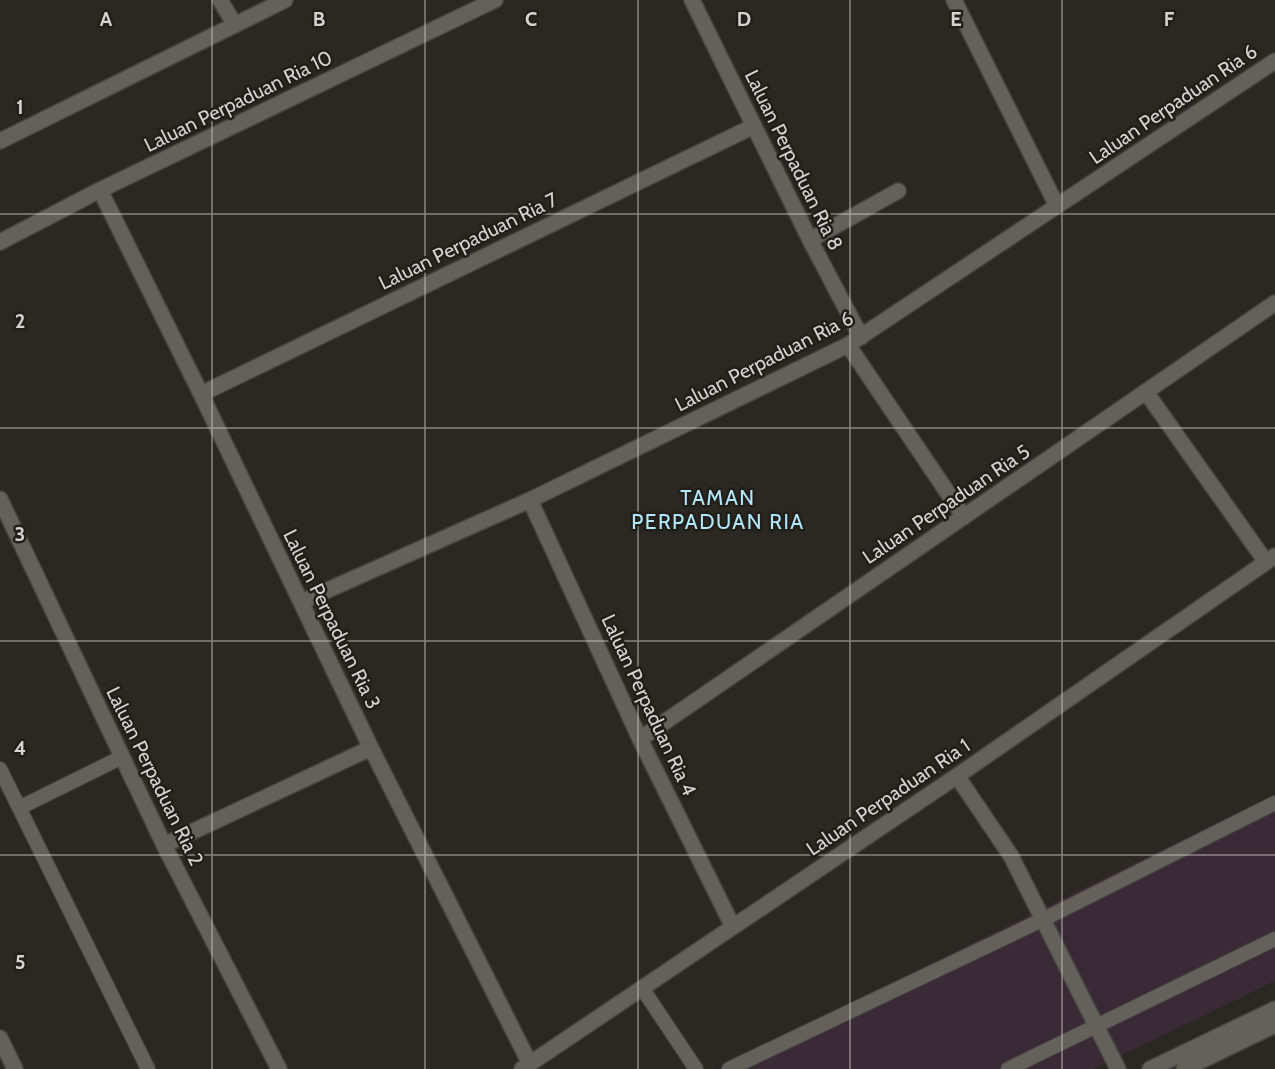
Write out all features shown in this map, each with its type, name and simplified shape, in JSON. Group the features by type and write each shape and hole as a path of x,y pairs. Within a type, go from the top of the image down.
{"street":[{"path":"220,0 236,25"},
{"path":"0,141 285,0"},
{"name":"Laluan Perpaduan Ria 10","path":"0,242 100,190 495,0"},
{"name":"Laluan Perpaduan Ria 8","path":"692,0 810,240 854,341 964,517"},
{"path":"954,0 1057,206"},
{"name":"Laluan Perpaduan Ria 6","path":"301,602 530,500 854,341 1275,61"},
{"name":"Laluan Perpaduan Ria 7","path":"201,394 754,126"},
{"name":"Laluan Perpaduan Ria 3","path":"100,190 526,1066"},
{"path":"810,240 898,191"},
{"name":"Laluan Perpaduan Ria 5","path":"640,739 1275,303"},
{"path":"1146,392 1270,559"},
{"name":"Laluan Perpaduan Ria 2","path":"0,499 164,845 279,1069"},
{"name":"Laluan Perpaduan Ria 4","path":"530,500 640,739 733,927"},
{"name":"Laluan Perpaduan Ria 1","path":"526,1066 957,776 1270,559"},
{"path":"164,845 371,748"},
{"path":"957,776 1011,856 1118,1069"},
{"path":"1150,1069 1275,1009"},
{"path":"1184,1069 1275,1025"},
{"path":"0,1038 8,1061"}],"lane":[{"path":"19,808 122,757"},
{"path":"0,769 148,1069"},
{"path":"729,1069 1044,919 1275,803"},
{"path":"1008,1069 1275,939"},
{"path":"642,988 696,1069"}],"shaded area":[{"path":"1275,794 1275,981 1093,1069 717,1069"}],"district":[{"name":"TAMAN PERPADUAN RIA","path":"718,510"}]}
